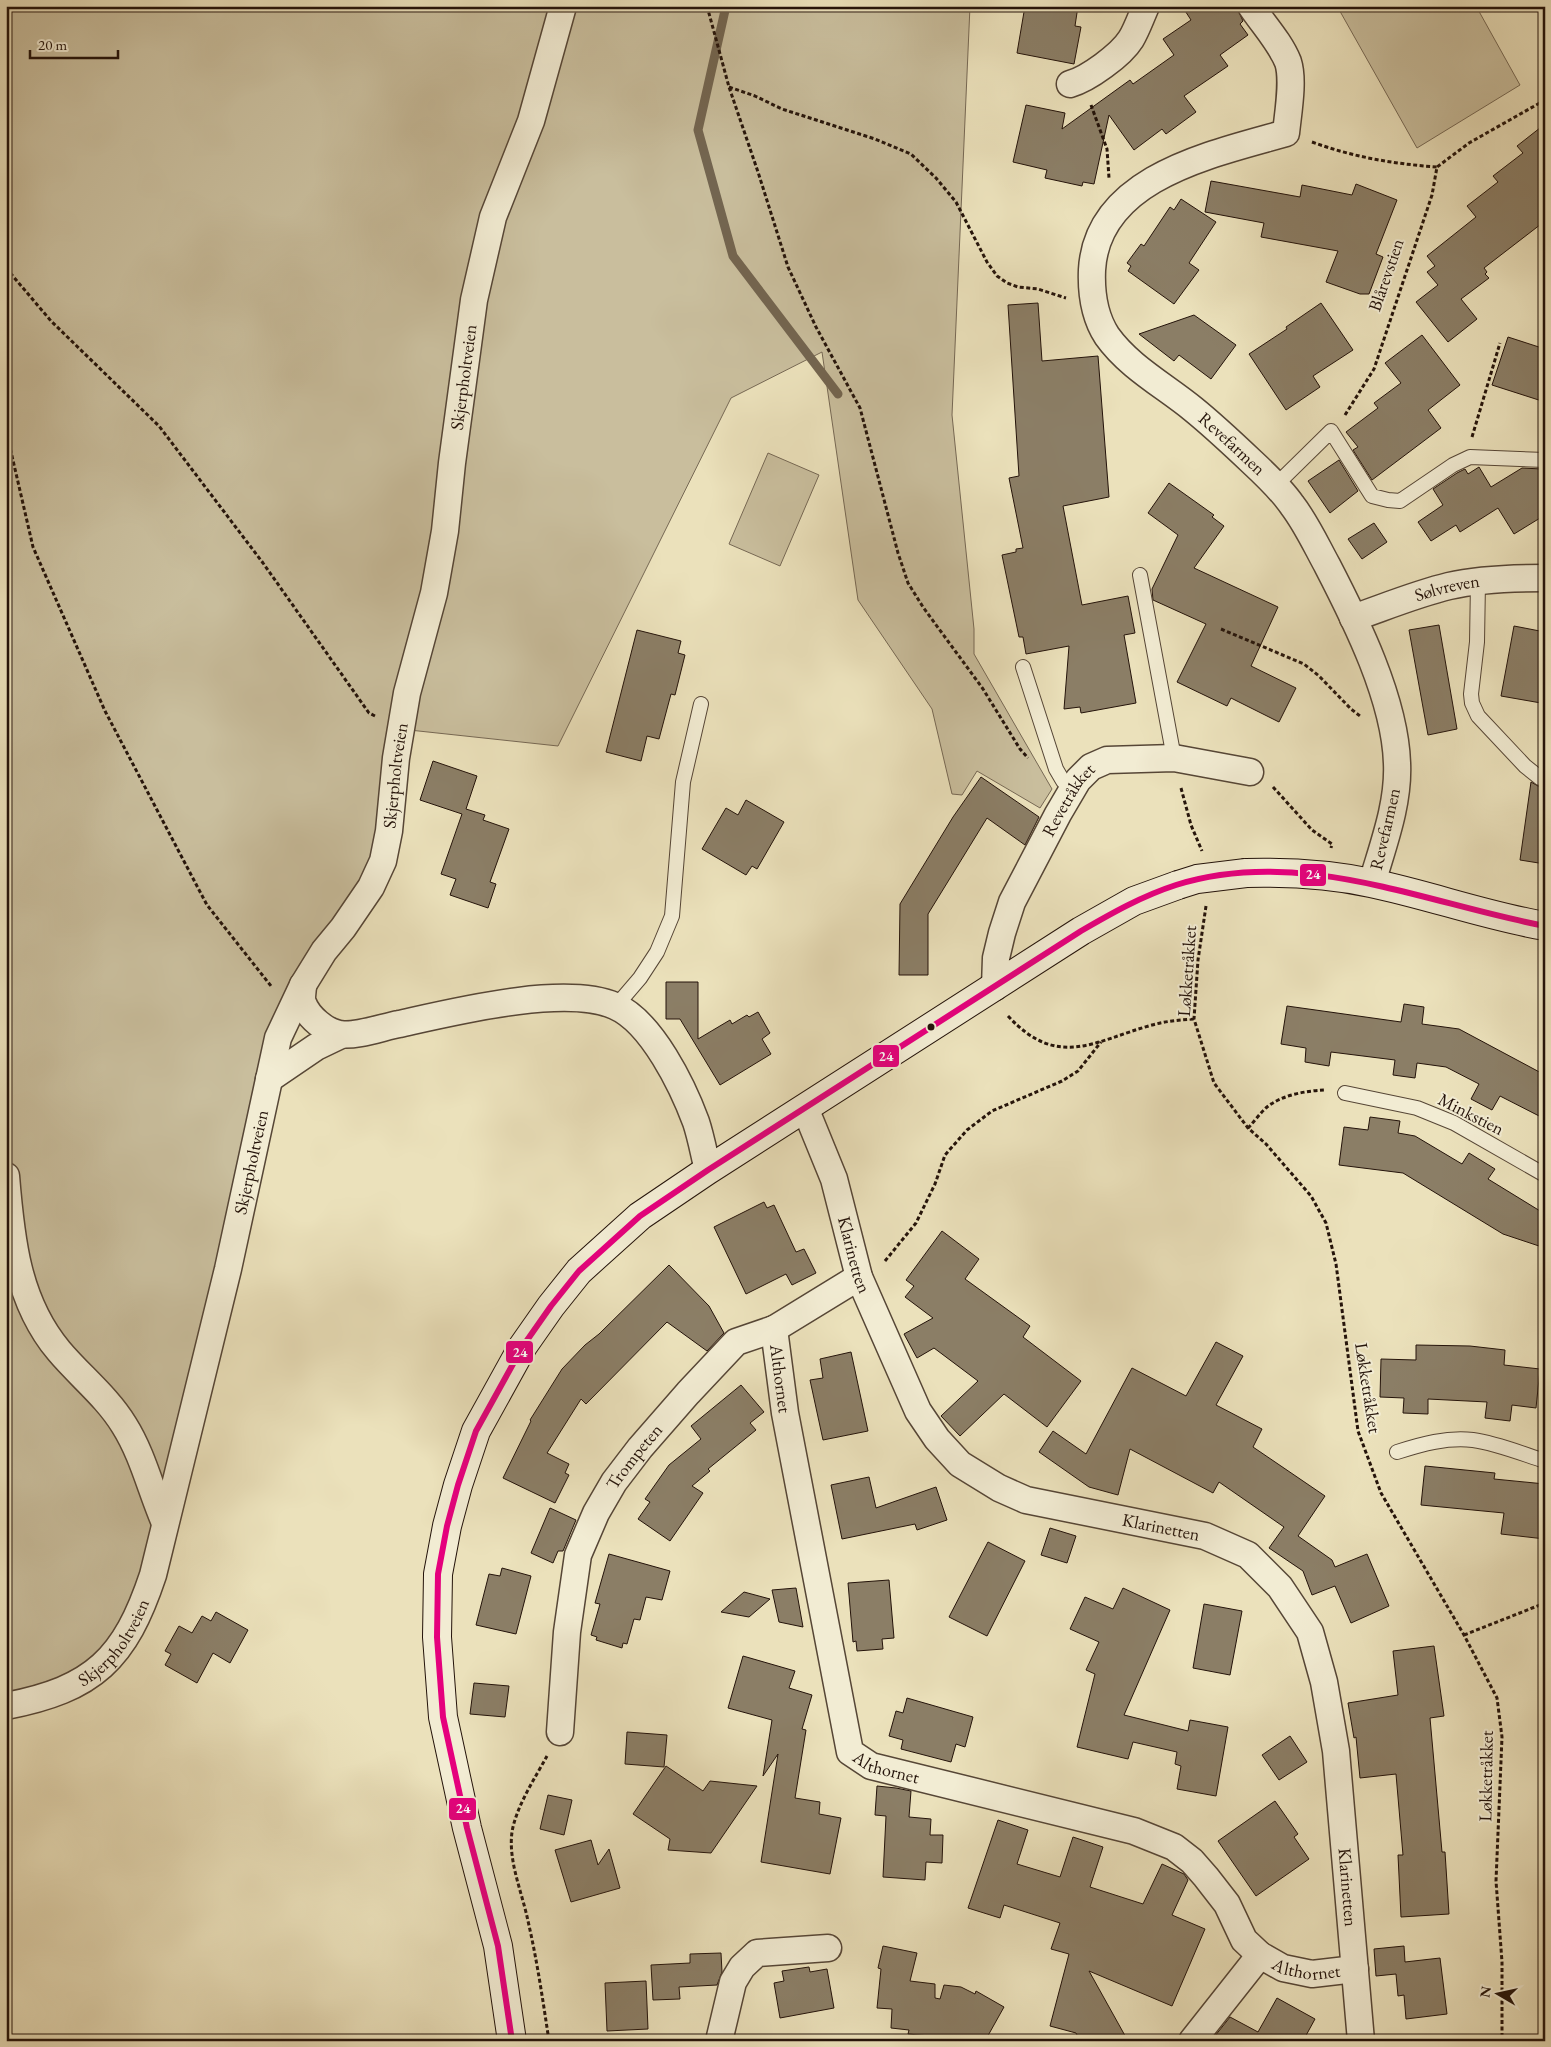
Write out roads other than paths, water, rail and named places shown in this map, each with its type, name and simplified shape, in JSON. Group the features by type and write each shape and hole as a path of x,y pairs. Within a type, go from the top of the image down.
{"street":[{"name":"Skjerpholtveien","path":"6,1706 57,1692 84,1681 104,1666 122,1646 143,1604 153,1575 228,1269 278,1038 303,984 324,951 343,928 371,887 383,861 400,729 407,692 437,575 445,531 452,463 474,300 493,217 531,121 563,6"},
{"path":"1070,84 1079,82 1122,50 1130,40 1146,6"},
{"name":"Revefarmen","path":"1251,6 1283,52 1288,64 1290,82 1286,133 1203,157 1136,191 1117,208 1103,227 1093,254 1092,296 1096,314 1106,335 1122,353 1194,410 1276,485 1310,533 1353,618 1383,693 1396,755 1397,781 1393,808 1372,883"},
{"name":"Sølvreven","path":"1353,618 1449,586 1478,582 1545,578"},
{"name":"Revetråkket","path":"995,987 996,958 1012,902 1073,789 1091,767 1107,760 1174,758 1250,772"},
{"path":"512,2041 498,1946 467,1828 443,1717 437,1636 438,1574 447,1526 476,1431 523,1346 579,1271 640,1216 708,1170 1081,931 1121,908 1153,893 1197,879 1246,873 1284,872 1324,875 1372,883 1486,913 1545,926"},
{"path":"303,984 303,1003 312,1016 325,1029 340,1034"},
{"path":"269,1079 316,1047 340,1034 362,1032 463,1010 529,1001 581,999 616,1006 644,1029 665,1057 681,1087 696,1123 708,1170"},
{"name":"Klarinetten","path":"805,1108 834,1179 859,1277 918,1411 937,1439 960,1464 999,1488 1026,1500 1205,1536 1248,1555 1280,1587 1310,1632 1324,1682 1336,1751 1361,2041"},
{"path":"6,1176 14,1255 34,1312 59,1351 105,1400 132,1439 165,1523"},
{"name":"Trompeten","path":"560,1732 567,1632 578,1555 596,1514 614,1482 640,1448 736,1342 774,1329 859,1277"},
{"name":"Althornet","path":"774,1329 785,1413 796,1475 850,1752 871,1766 1134,1831 1174,1847 1192,1861 1206,1877 1227,1904 1244,1940 1260,1955 1284,1968 1312,1974 1355,1969"},
{"path":"719,2041 733,1982 742,1967 757,1953 828,1948"},
{"name":"Althornet","path":"1192,2041 1260,1955"}],"lane":[{"path":"1276,485 1331,430 1372,496 1388,500 1400,501 1453,465 1470,457 1545,460"},
{"path":"1140,576 1174,758"},
{"path":"1478,582 1477,642 1470,694 1472,703 1478,716 1525,766 1540,778 1545,779"},
{"path":"1023,667 1056,769 1063,781 1073,789"},
{"path":"616,1006 640,978 657,952 672,916 682,782 701,704"},
{"name":"Minkstien","path":"1345,1093 1417,1108 1454,1122 1545,1176"},
{"path":"1397,1452 1427,1443 1475,1440 1545,1461"}],"waterway":[{"path":"726,6 698,130 733,256 838,394"}]}
